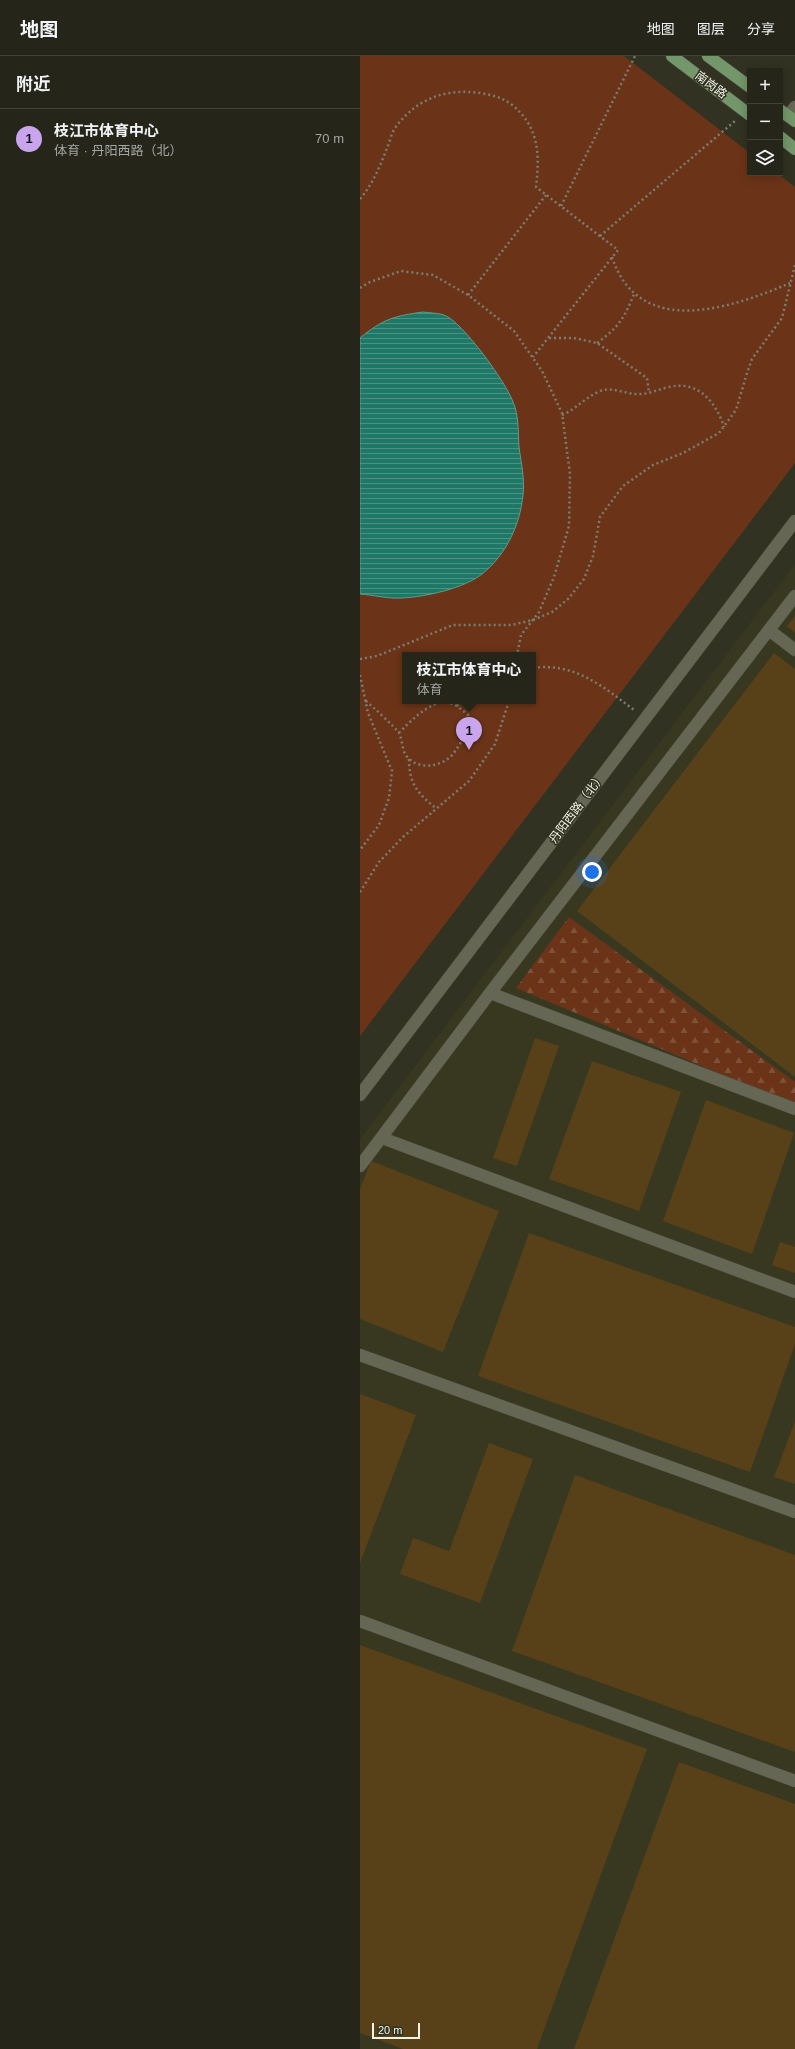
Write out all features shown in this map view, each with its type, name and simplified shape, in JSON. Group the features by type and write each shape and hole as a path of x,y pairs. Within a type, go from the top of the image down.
{"main road":[{"name":"南岗路","path":"672,56 747,112"},
{"name":"南岗路","path":"708,56 747,86"},
{"path":"783,139 795,149"}],"street":[{"name":"丹阳西路（北）","path":"360,1095 795,521"},
{"path":"360,1166 490,993 795,596"},
{"path":"769,630 795,650"},
{"path":"490,993 795,1109"},
{"path":"382,1138 795,1292"},
{"path":"360,1355 795,1512"},
{"path":"360,1621 795,1780"}],"path":[{"path":"561,206 635,56"},
{"path":"360,199 378,170 394,129 406,116 423,102 442,93 460,90 500,96 515,108 525,120 538,145 536,187 618,250 533,357"},
{"path":"600,236 747,114"},
{"path":"468,295 546,194"},
{"path":"612,257 618,273 626,286 644,300 662,308 685,311 712,310 745,302 790,283"},
{"path":"360,659 377,656 453,625 511,625 533,620 552,612 568,599 584,579 593,556 600,516 623,486 654,465 702,443 719,433 736,410 752,359 782,318 795,264"},
{"path":"360,288 370,282 402,271 433,275 468,295 514,331 542,371 562,415 570,474 569,526 554,577 539,612 521,635 518,652"},
{"path":"597,343 615,329 627,312 634,292"},
{"path":"549,338 574,338 597,343 646,378 649,393"},
{"path":"562,415 573,410 597,392 608,389 638,395 680,385 696,389 712,401 719,412 724,426"},
{"path":"536,668 563,668 583,675 606,689 646,718"},
{"path":"360,675 368,713 392,771 389,798 379,825 360,850"},
{"path":"366,701 399,733 404,752 409,759 422,766 433,766 450,757 462,742 469,724 468,715 457,706 452,704"},
{"path":"399,733 420,712 434,704"},
{"path":"360,892 384,857 403,837 437,809 468,780 494,744 508,704"},
{"path":"409,759 412,783 428,802 437,809"}],"shaded area":[{"path":"795,564 795,2049 360,2049 360,1139"}],"green space":[{"path":"360,56 624,56 747,151 747,176 781,176 795,187 795,463 360,1036"},
{"path":"569,917 795,1082 795,1105 516,988"}],"water":[{"path":"423,312 444,315 462,329 483,354 509,393 515,407 517,418 524,483 519,517 505,549 498,558 482,574 466,584 433,594 402,598 360,594 360,338 375,326 389,319"}],"building":[{"path":"795,616 795,633 787,626"},
{"path":"774,653 795,669 795,1077 577,911"},
{"path":"535,1038 559,1046 517,1166 493,1158"},
{"path":"592,1061 681,1092 639,1211 549,1179"},
{"path":"706,1100 794,1133 752,1254 663,1221"},
{"path":"371,1161 499,1211 443,1352 360,1319 360,1189"},
{"path":"529,1233 795,1327 795,1344 750,1472 478,1376"},
{"path":"780,1242 795,1247 795,1273 772,1265"},
{"path":"360,1394 416,1415 360,1563"},
{"path":"795,1421 795,1484 774,1477"},
{"path":"489,1443 533,1459 480,1603 400,1574 413,1538 449,1551"},
{"path":"575,1475 795,1555 795,1752 512,1651"},
{"path":"360,1645 647,1749 537,2049 403,2049 360,2033"},
{"path":"679,1762 795,1804 795,2049 574,2049"}],"place":[{"name":"枝江市体育中心","path":"469,750"}]}
